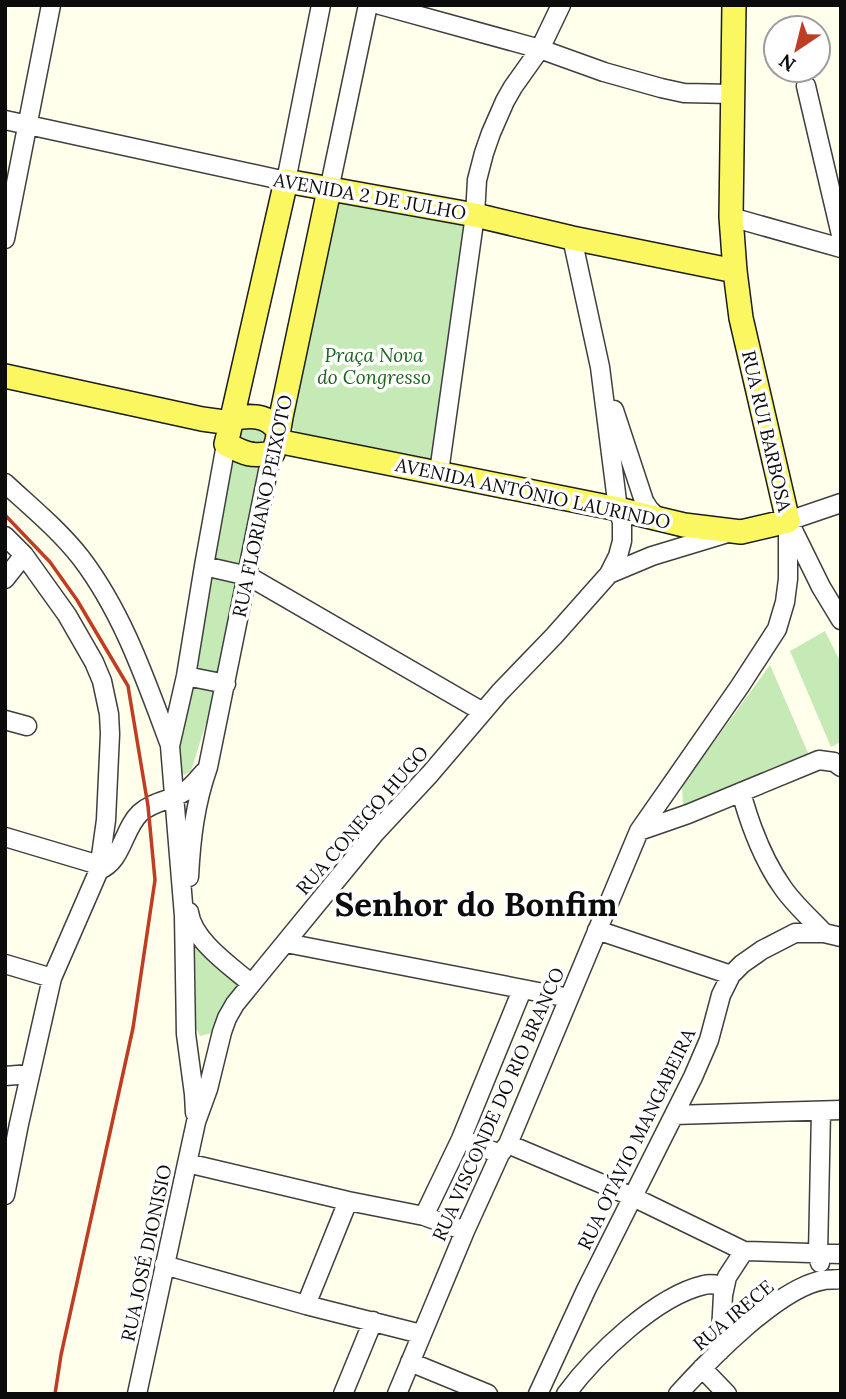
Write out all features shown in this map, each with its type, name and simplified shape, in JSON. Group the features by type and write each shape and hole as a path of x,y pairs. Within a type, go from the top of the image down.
{"main road":[{"name":"RUA RUI BARBOSA","path":"734,5 731,217 735,271 741,318 788,521"},
{"name":"AVENIDA 2 DE JULHO","path":"286,181 475,215 735,271"},
{"path":"229,432 286,181"},
{"name":"RUA FLORIANO PEIXOTO","path":"276,442 329,190"},
{"path":"5,376 202,419 229,432 239,452 256,456 276,442 275,426 260,418 245,417 229,432 202,430 5,388"},
{"name":"AVENIDA ANTÔNIO LAURINDO","path":"276,442 439,472 618,509 684,526 741,532 788,521"}],"street":[{"path":"5,239 51,5"},
{"path":"286,181 321,5"},
{"name":"RUA FLORIANO PEIXOTO","path":"329,190 368,5"},
{"path":"380,5 540,49 604,72 661,88 695,94 733,94"},
{"path":"439,472 475,215 477,180 484,153 513,87 540,49 561,5"},
{"path":"806,86 841,235"},
{"name":"AVENIDA 2 DE JULHO","path":"5,120 286,181"},
{"path":"731,217 841,248"},
{"path":"572,238 600,367 618,509 622,522 622,541 609,574"},
{"path":"600,367 644,501 661,521"},
{"path":"170,746 186,676 229,432"},
{"name":"RUA FLORIANO PEIXOTO","path":"249,986 248,981 202,938 190,917 189,883 192,836 199,793 208,767 276,442"},
{"path":"5,483 60,533 94,579 137,656 170,746 184,916 186,1034 196,1122"},
{"path":"788,521 841,503"},
{"name":"RUA RUI BARBOSA","path":"788,521 827,599 841,620"},
{"name":"RUA VISCONDE DO RIO BRANCO","path":"397,1394 639,831 740,687 777,629 788,579 788,521"},
{"path":"609,574 652,556 733,531"},
{"path":"5,536 24,555 68,615 94,662 102,681 110,734 106,820 99,867 52,978 5,1195"},
{"path":"5,579 24,555"},
{"path":"204,566 248,576 483,712"},
{"name":"RUA CONEGO HUGO","path":"196,1122 208,1090 227,1018 235,1004 375,833 609,574"},
{"path":"186,676 226,684"},
{"path":"5,720 27,726"},
{"path":"639,831 688,814 819,760 834,762 841,767"},
{"path":"5,837 104,868 114,859 138,814 159,801 186,791 208,767"},
{"path":"672,785 674,800 681,810 688,814"},
{"path":"741,792 746,813 771,870 784,890 832,935"},
{"path":"597,930 731,975"},
{"name":"RUA OTÁVIO MANGABEIRA","path":"538,1394 586,1290 693,1077 709,1040 721,995 731,975 762,950 795,933 832,935"},
{"path":"286,943 569,998"},
{"path":"5,964 52,978"},
{"name":"RUA VISCONDE DO RIO BRANCO","path":"424,1216 461,1139 522,990"},
{"path":"190,1065 219,1044"},
{"path":"5,1076 30,1074"},
{"path":"674,1115 841,1110"},
{"path":"821,1111 818,1254 832,1280 833,1290 841,1292"},
{"name":"RUA JOSÉ DIONISIO","path":"137,1394 196,1122"},
{"path":"461,1139 504,1149 633,1197 744,1251 841,1254"},
{"path":"187,1163 424,1216 465,1231"},
{"path":"306,1305 348,1201"},
{"path":"720,1351 725,1286 744,1251"},
{"path":"164,1265 421,1334"},
{"name":"RUA IRECE","path":"678,1394 740,1332 785,1297 802,1288 832,1280"},
{"path":"566,1394 595,1359 638,1321 685,1291 707,1284 725,1286"},
{"path":"343,1394 373,1321"},
{"path":"410,1362 488,1394"},
{"path":"702,1368 727,1394"}],"green space":[{"name":"Praça Nova do Congresso","path":"333,200 461,221 468,233 437,464 300,435 293,429 286,415"},
{"path":"236,423 271,429 208,717 191,771 184,775 177,766 197,637"},
{"path":"825,631 841,663 841,742 831,747 790,651"},
{"path":"770,665 812,762 692,809 683,804 682,786"},
{"path":"195,944 243,989 212,1033 200,1036 196,1029"}],"railway":[{"path":"5,515 50,562 77,600 128,686 148,806 155,880 133,1028 61,1355 55,1394"}],"district":[{"name":"Senhor do Bonfim","path":"476,904"}]}
